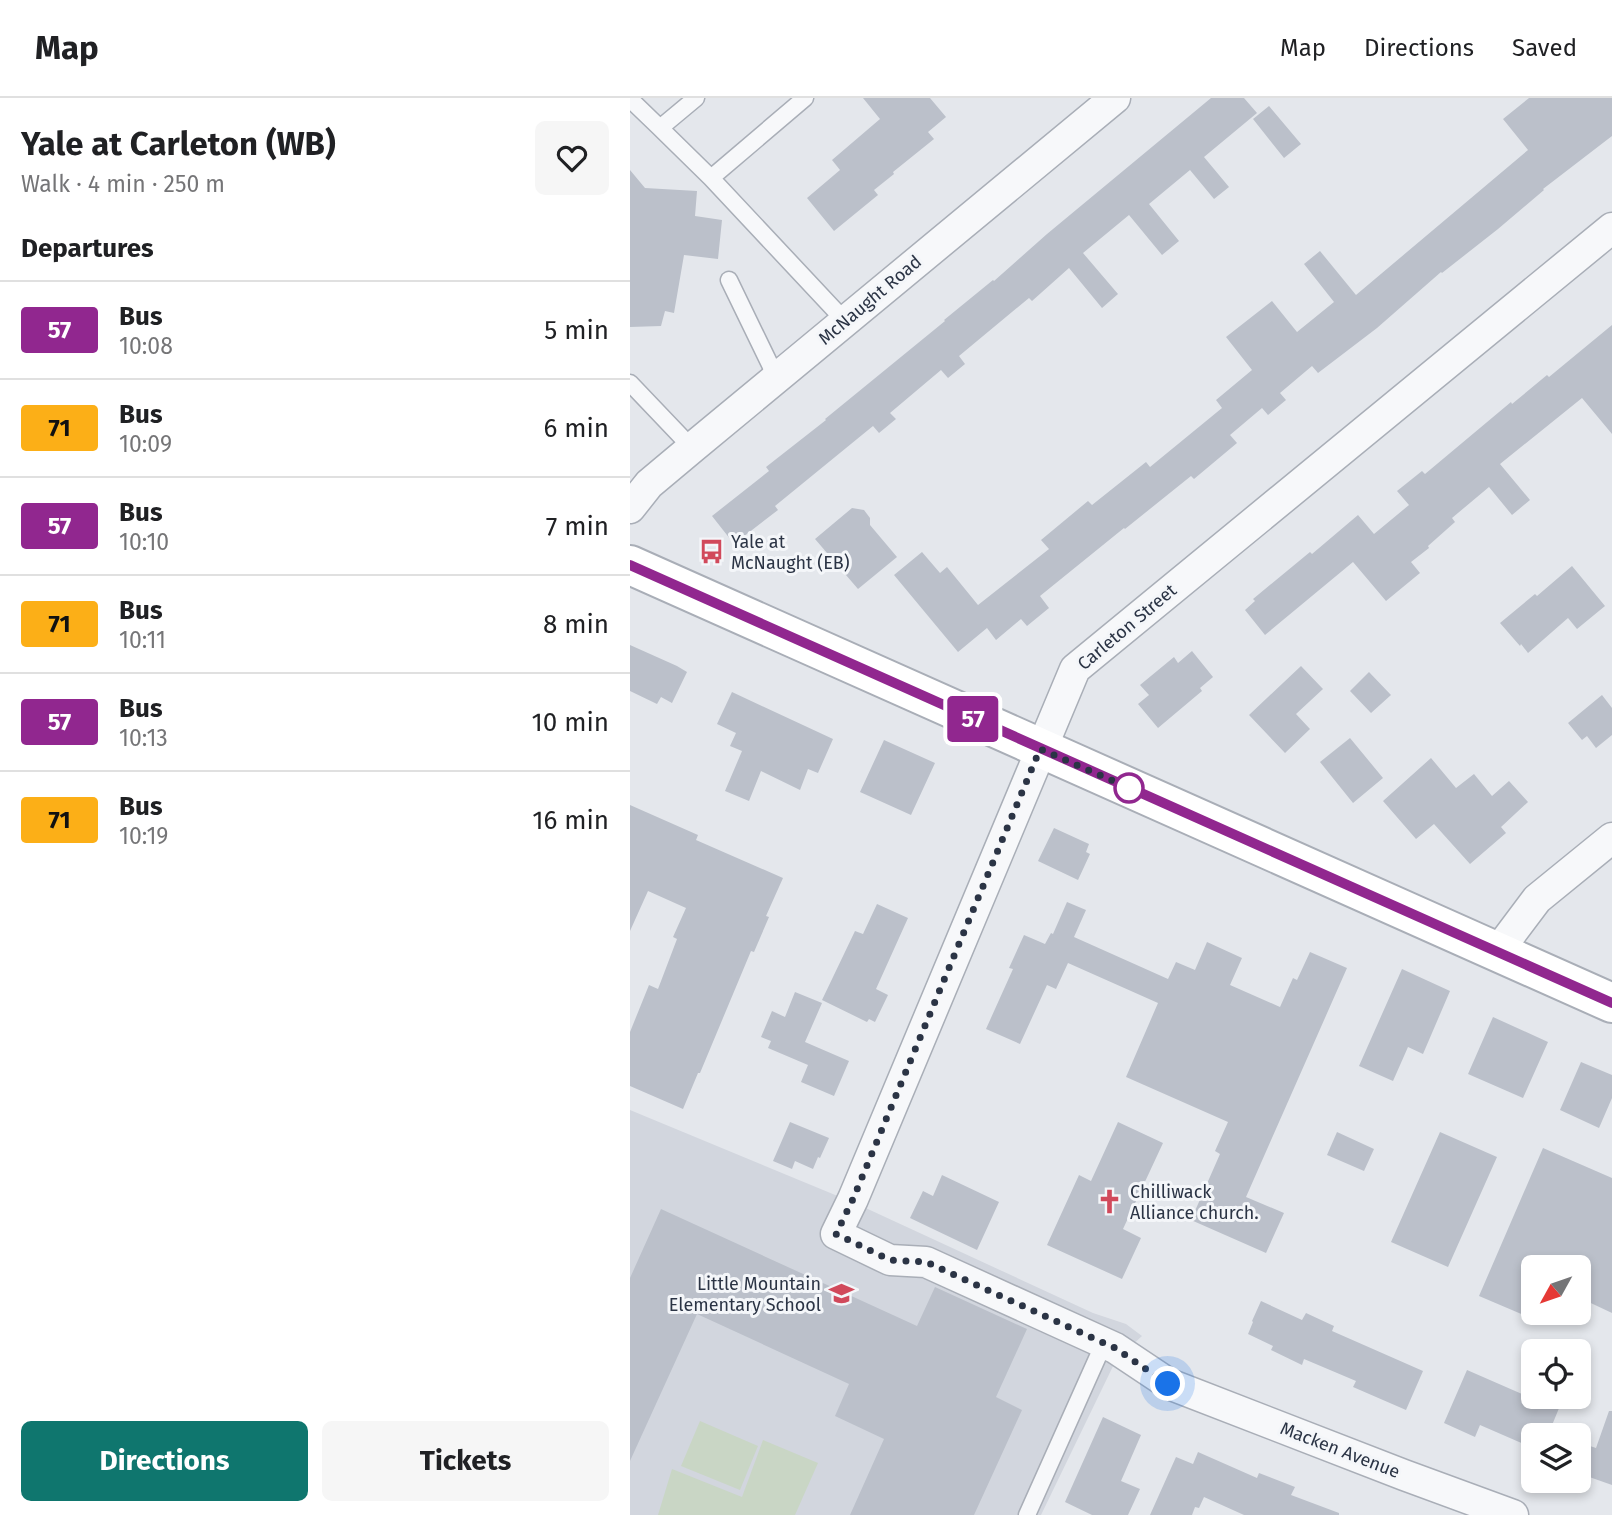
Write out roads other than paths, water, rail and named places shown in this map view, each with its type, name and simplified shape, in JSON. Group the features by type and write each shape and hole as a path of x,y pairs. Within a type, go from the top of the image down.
{"main road":[{"path":"630,565 1612,1003"}],"street":[{"name":"McNaught Road","path":"630,508 649,484 1115,98"},
{"name":"Carleton Street","path":"1168,1384 1115,1348 926,1262 890,1260 836,1234 1075,669 1612,228"},
{"path":"1498,951 1537,899 1612,838"},
{"name":"Macken Avenue","path":"1168,1384 1513,1515"}],"lane":[{"path":"660,128 696,98"},
{"path":"711,178 805,98"},
{"path":"630,99 711,178 845,321"},
{"path":"729,280 776,377"},
{"path":"630,383 692,448"},
{"path":"1027,1515 1104,1343"}],"place":[{"name":"Yale at McNaught (EB)","path":"711,552"},
{"name":"Chilliwack Alliance church.","path":"1110,1202"},
{"name":"Little Mountain Elementary School","path":"841,1294"}]}
